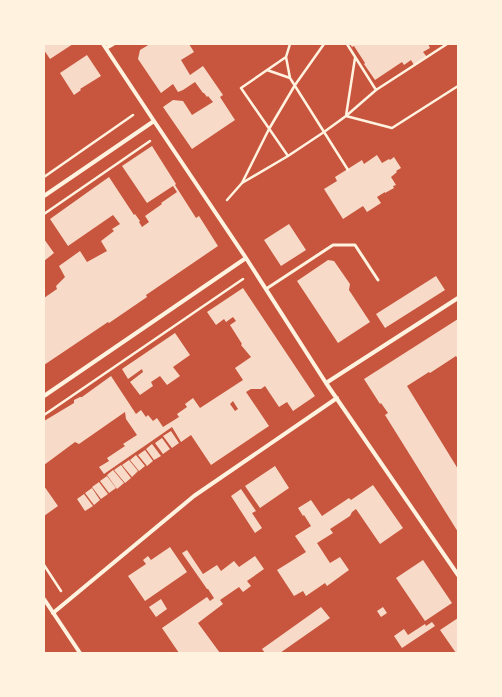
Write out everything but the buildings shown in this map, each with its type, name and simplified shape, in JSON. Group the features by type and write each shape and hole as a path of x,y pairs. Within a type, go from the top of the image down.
{"street":[{"path":"104,44 246,258 326,383 458,575"},
{"path":"106,48 113,44"},
{"path":"44,196 154,121"},
{"path":"44,396 246,258"},
{"path":"326,383 458,298"},
{"path":"54,613 194,496 337,398"},
{"path":"44,598 80,653"}],"lane":[{"path":"266,289 333,245 355,245 378,280"}],"path":[{"path":"290,44 286,57 290,78 348,170"},
{"path":"227,200 242,183 269,129 295,85 324,44"},
{"path":"346,44 376,90"},
{"path":"242,183 288,156 324,132 346,116 376,90 447,44"},
{"path":"286,57 241,88 288,156"},
{"path":"346,116 355,58"},
{"path":"267,70 290,78"},
{"path":"346,116 392,128 458,86"},
{"path":"44,177 133,115"},
{"path":"44,214 150,141"},
{"path":"44,415 243,279"}]}
